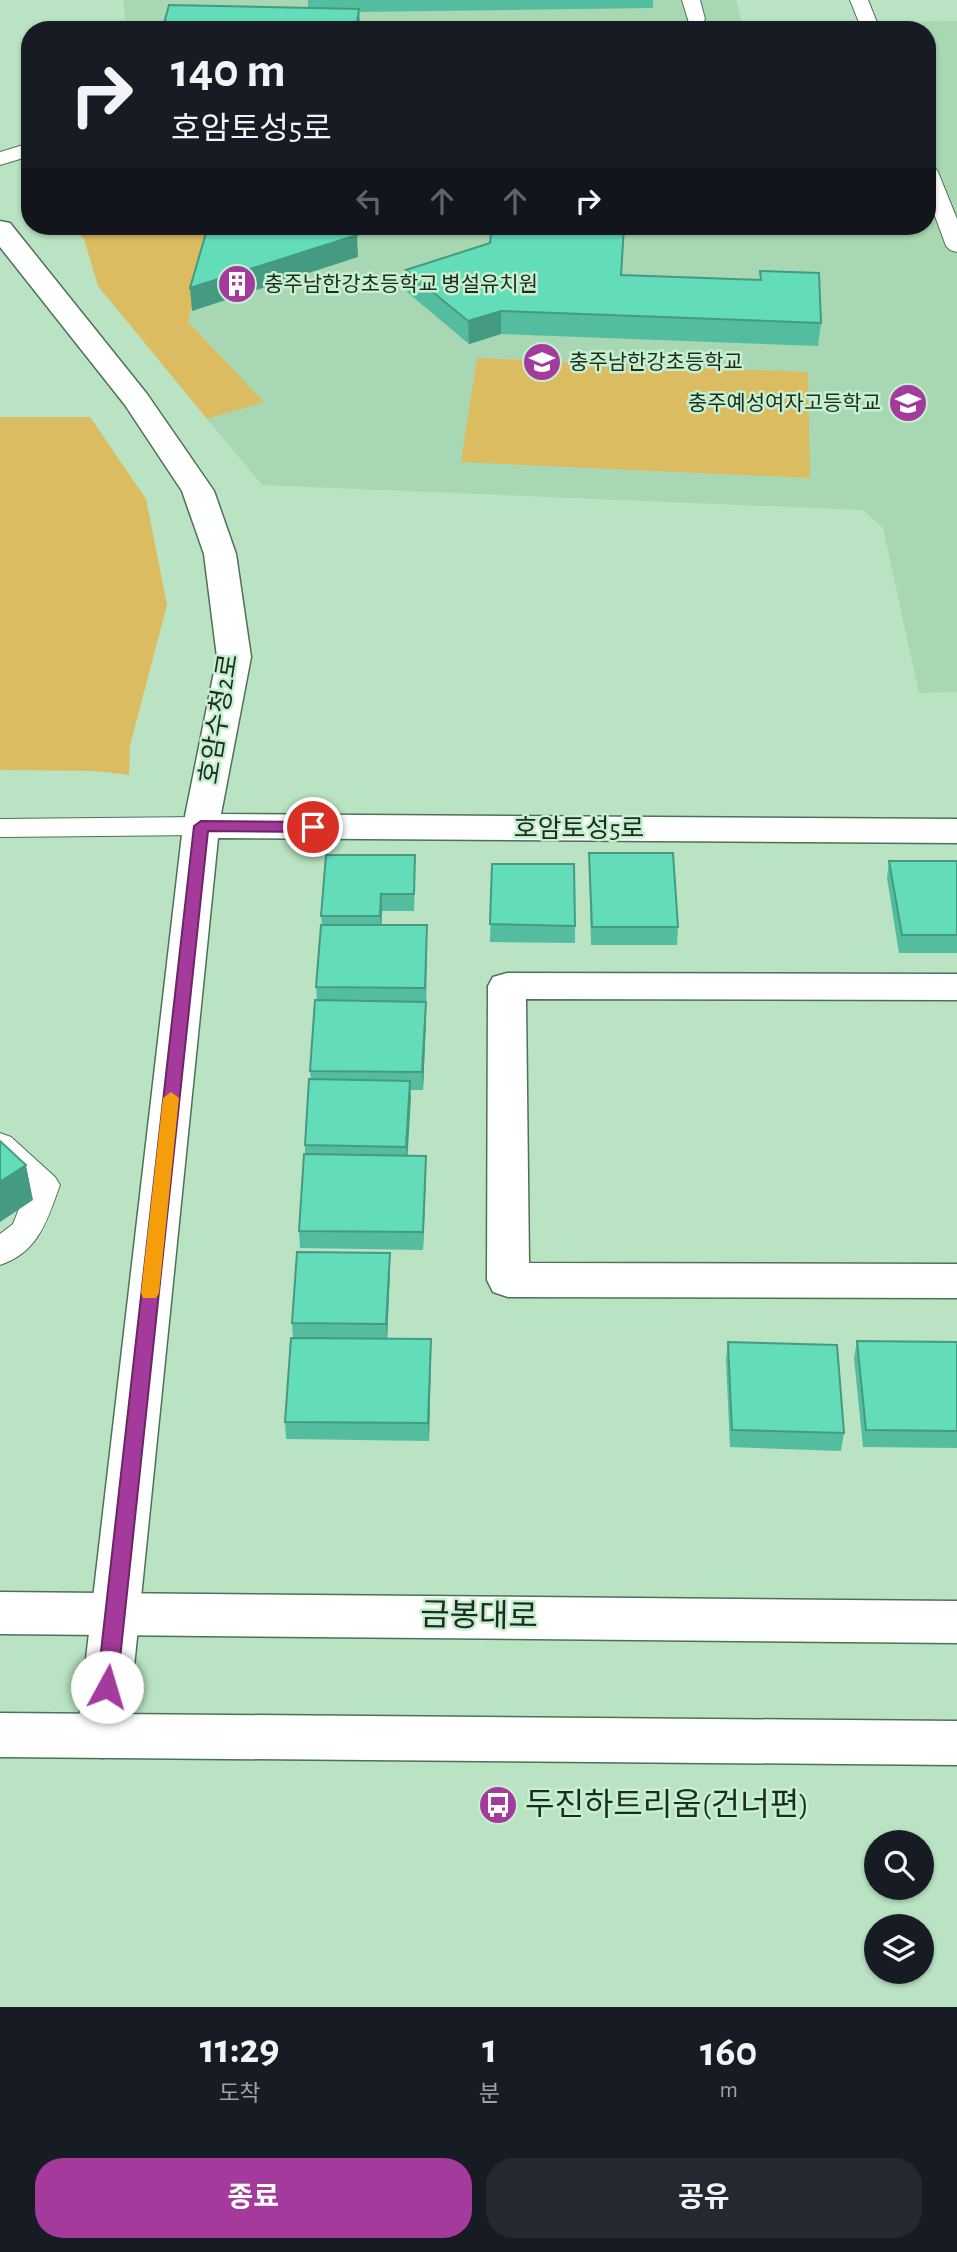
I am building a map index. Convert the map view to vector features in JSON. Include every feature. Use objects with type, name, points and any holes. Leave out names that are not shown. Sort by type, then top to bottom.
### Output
[{"type":"street","name":"호암수청2로","points":[[0,229],[137,400],[198,491],[220,554],[234,657],[201,826],[102,1736]]},
{"type":"street","name":"호암토성5로","points":[[201,826],[957,831]]},
{"type":"street","points":[[957,987],[507,986],[508,1280],[957,1281]]},
{"type":"street","name":"금봉대로","points":[[0,1613],[957,1622]]},
{"type":"street","points":[[0,1735],[957,1743]]},
{"type":"lane","points":[[691,0],[696,19]]},
{"type":"lane","points":[[859,0],[867,21]]},
{"type":"lane","points":[[0,159],[21,152]]},
{"type":"lane","points":[[936,192],[957,246]]},
{"type":"lane","points":[[0,828],[201,826]]},
{"type":"lane","points":[[0,1145],[44,1185],[26,1231],[0,1252]]},
{"type":"shaded area","name":"충주남한강초등학교","points":[[123,0],[736,0],[741,21],[126,21]]},
{"type":"shaded area","name":"충주남한강초등학교","points":[[936,21],[957,21],[957,692],[919,693],[883,528],[863,510],[262,485],[207,419],[263,402],[188,322],[210,235],[936,235]]},
{"type":"shaded area","points":[[80,235],[210,235],[188,322],[264,402],[207,419],[98,286],[84,239]]},
{"type":"shaded area","points":[[477,358],[808,372],[810,478],[461,462]]},
{"type":"shaded area","points":[[0,417],[90,417],[146,499],[167,605],[130,745],[129,775],[96,771],[0,770]]},
{"type":"building","points":[[169,5],[359,9],[357,21],[165,21]]},
{"type":"building","points":[[205,235],[357,235],[190,288]]},
{"type":"building","points":[[491,235],[623,235],[621,275],[761,280],[760,271],[819,273],[821,323],[501,311],[468,321],[406,270],[490,243]]},
{"type":"building","points":[[589,853],[673,853],[678,927],[592,927]]},
{"type":"building","points":[[326,855],[415,855],[414,894],[381,894],[380,916],[321,916]]},
{"type":"building","points":[[889,861],[957,861],[957,935],[902,935]]},
{"type":"building","points":[[492,864],[574,864],[575,926],[490,924]]},
{"type":"building","points":[[321,925],[427,925],[425,988],[316,987]]},
{"type":"building","points":[[315,1000],[426,1002],[422,1072],[310,1071]]},
{"type":"building","points":[[309,1079],[410,1081],[406,1147],[305,1145]]},
{"type":"building","points":[[0,1141],[26,1165],[0,1182]]},
{"type":"building","points":[[304,1154],[426,1156],[423,1232],[299,1231]]},
{"type":"building","points":[[297,1252],[390,1253],[386,1324],[292,1323]]},
{"type":"building","points":[[291,1338],[431,1339],[428,1423],[285,1422]]},
{"type":"building","points":[[857,1341],[957,1342],[957,1431],[866,1430]]},
{"type":"building","points":[[728,1342],[837,1345],[844,1433],[732,1430]]},
{"type":"slow traffic","points":[[150,1293],[171,1098]]},
{"type":"place","name":"충주남한강초등학교 병설유치원","points":[[237,284]]},
{"type":"place","name":"충주남한강초등학교","points":[[542,362]]},
{"type":"place","name":"충주예성여자고등학교","points":[[908,403]]},
{"type":"place","name":"두진하트리움(건너편)","points":[[498,1805]]},
{"type":"route","points":[[107,1687],[201,826],[313,827]]}]
